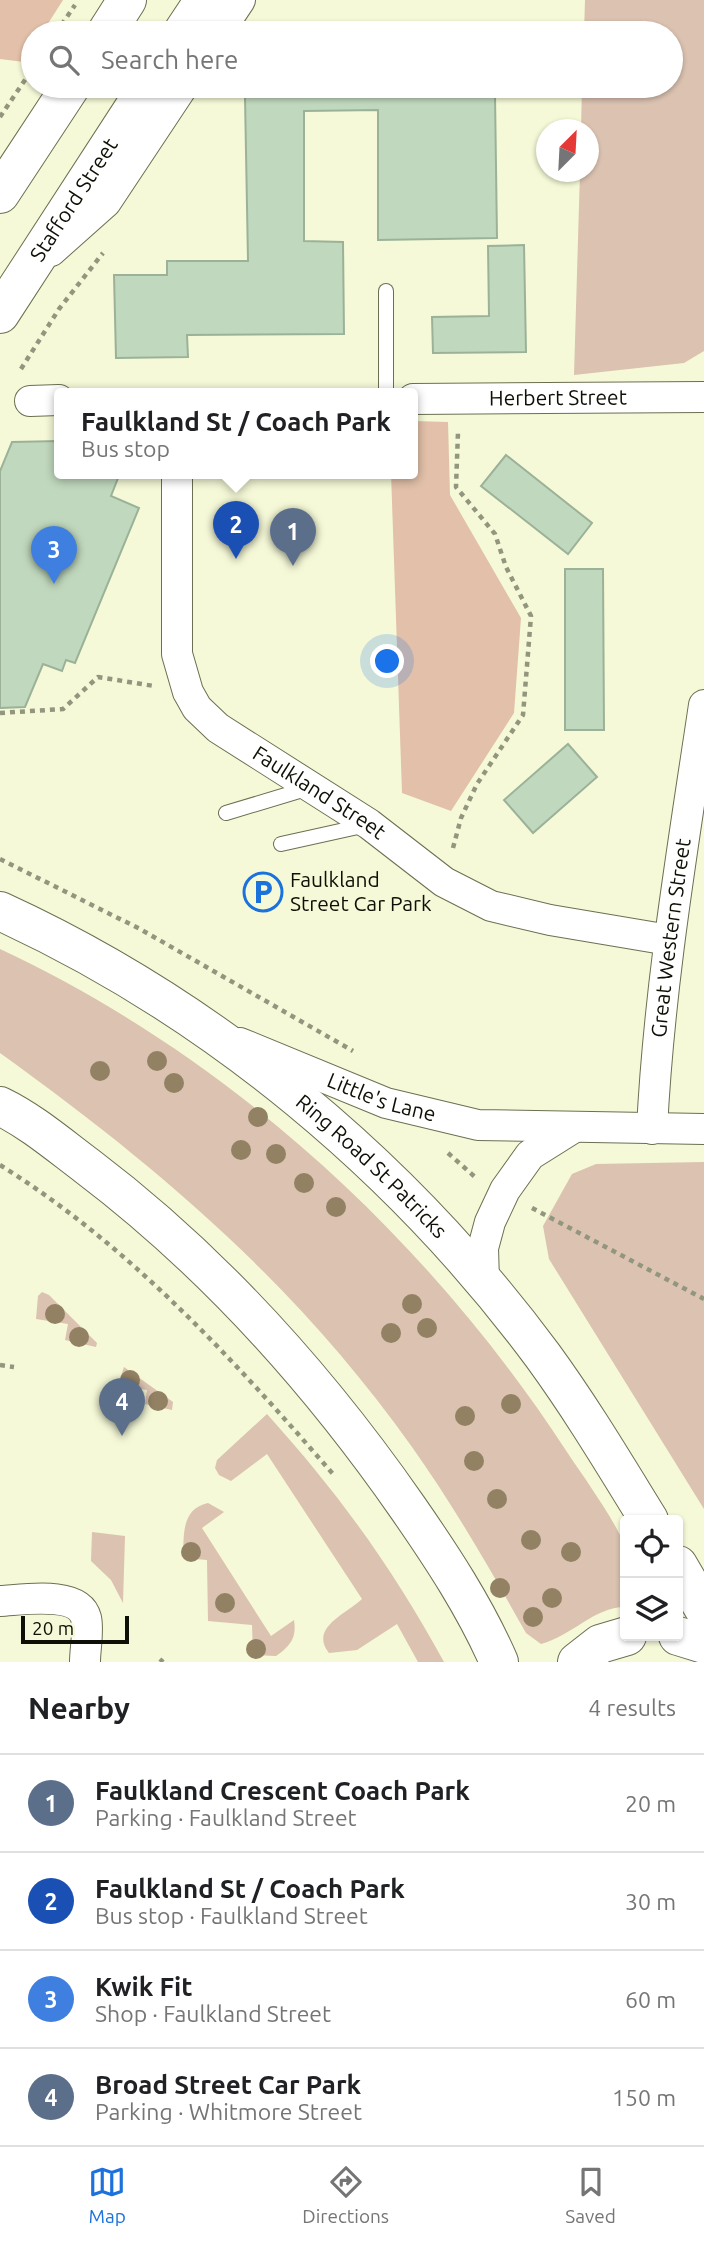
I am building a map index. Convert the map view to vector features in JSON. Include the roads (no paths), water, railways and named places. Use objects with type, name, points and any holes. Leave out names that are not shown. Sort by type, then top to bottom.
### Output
[{"type":"highway","points":[[114,21],[127,0]]},
{"type":"highway","points":[[190,21],[204,0]]},
{"type":"highway","points":[[0,194],[63,98]]},
{"type":"highway","name":"Stafford Street","points":[[0,314],[140,98]]},
{"type":"highway","name":"Ring Road St Patricks","points":[[0,911],[133,983],[201,1027],[258,1065],[353,1145],[429,1220],[484,1282],[543,1357],[646,1515]]},
{"type":"highway","points":[[1,1106],[97,1174],[170,1234],[295,1363],[365,1447],[439,1553],[499,1662]]},
{"type":"highway","points":[[683,1573],[704,1609]]},
{"type":"highway","points":[[577,1662],[600,1644],[620,1638]]},
{"type":"highway","points":[[683,1638],[704,1644]]},
{"type":"street","points":[[226,21],[240,0]]},
{"type":"street","points":[[22,277],[106,202],[175,98]]},
{"type":"street","name":"Herbert Street","points":[[418,399],[704,397]]},
{"type":"street","points":[[30,401],[54,400]]},
{"type":"street","name":"Faulkland Street","points":[[177,479],[177,654],[188,692],[197,708],[218,728],[369,824],[444,882],[492,906],[550,920],[669,940]]},
{"type":"street","name":"Great Western Street","points":[[652,1129],[656,1059],[669,940],[704,705]]},
{"type":"street","name":"Little's Lane","points":[[201,1027],[402,1107],[478,1125],[704,1129]]},
{"type":"street","points":[[484,1282],[483,1248],[490,1222],[502,1195],[530,1155],[573,1128]]},
{"type":"street","points":[[0,1601],[62,1599],[76,1603],[86,1617],[85,1662]]},
{"type":"lane","points":[[386,291],[386,388]]},
{"type":"lane","points":[[226,813],[309,788]]},
{"type":"lane","points":[[281,844],[369,824]]},
{"type":"place","name":"Faulkland St / Coach Park","points":[[236,559]]},
{"type":"place","name":"Faulkland Crescent Coach Park","points":[[293,566]]},
{"type":"place","name":"Kwik Fit","points":[[54,584]]},
{"type":"place","name":"Faulkland Street Car Park","points":[[263,892]]},
{"type":"place","name":"Broad Street Car Park","points":[[122,1436]]}]
